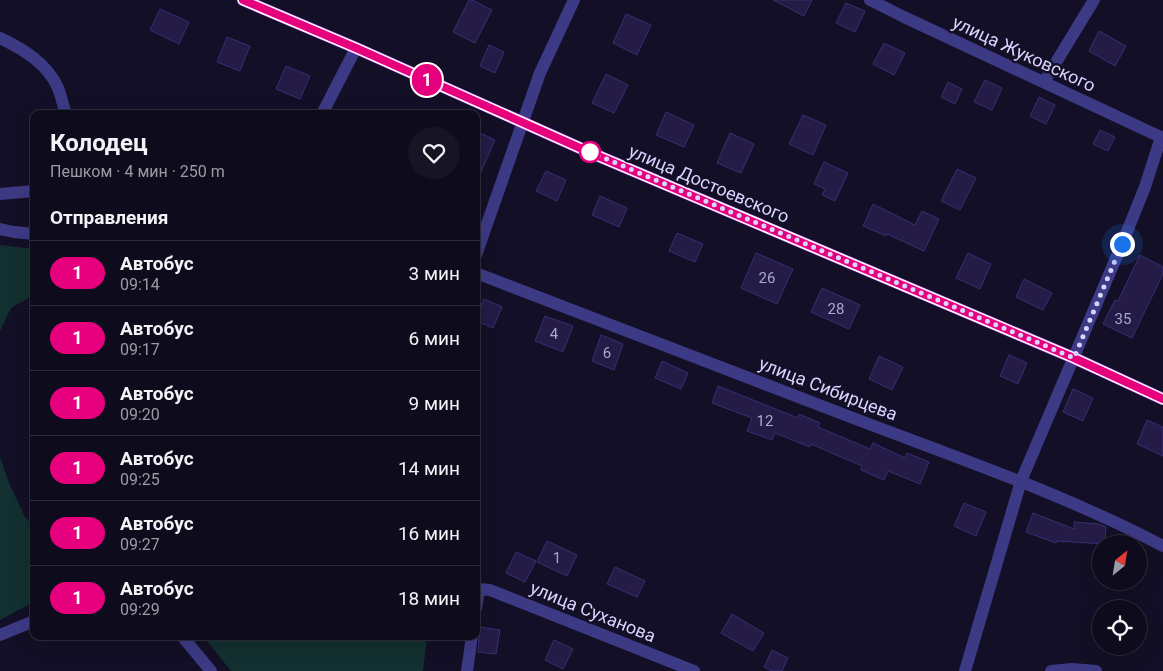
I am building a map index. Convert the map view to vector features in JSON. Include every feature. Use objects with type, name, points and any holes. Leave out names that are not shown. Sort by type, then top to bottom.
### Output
[{"type":"main road","name":"улица Достоевского","points":[[243,0],[356,48],[589,152],[1074,358],[1163,399]]},
{"type":"street","points":[[480,243],[540,72],[574,0]]},
{"type":"street","name":"улица Жуковского","points":[[870,0],[912,22],[1162,137]]},
{"type":"street","points":[[1044,82],[1094,0]]},
{"type":"street","points":[[0,38],[38,60],[50,73],[58,87],[65,110]]},
{"type":"street","points":[[324,110],[356,48]]},
{"type":"street","points":[[965,671],[1021,481],[1142,195],[1162,137]]},
{"type":"street","points":[[0,194],[30,191]]},
{"type":"street","points":[[0,229],[30,234]]},
{"type":"street","name":"улица Сибирцева","points":[[480,275],[1021,481],[1130,529],[1163,546]]},
{"type":"street","name":"улица Суханова","points":[[480,588],[490,590],[694,671]]},
{"type":"street","points":[[0,635],[30,623]]},
{"type":"street","points":[[185,640],[211,671]]},
{"type":"street","points":[[466,671],[471,640]]},
{"type":"street","points":[[1051,671],[1072,668],[1096,671]]},
{"type":"green space","points":[[0,245],[30,249],[30,297],[11,308],[0,331]]},
{"type":"green space","points":[[0,457],[9,483],[25,517],[30,523],[30,604],[0,620]]},
{"type":"green space","points":[[206,640],[427,640],[423,671],[231,671]]},
{"type":"building","points":[[469,0],[492,10],[475,43],[453,32]]},
{"type":"building","points":[[773,0],[812,0],[804,16]]},
{"type":"building","points":[[846,3],[865,11],[855,32],[836,23]]},
{"type":"building","points":[[160,9],[189,22],[179,44],[150,30]]},
{"type":"building","points":[[626,14],[651,25],[637,55],[613,43]]},
{"type":"building","points":[[1099,31],[1126,46],[1115,66],[1089,51]]},
{"type":"building","points":[[227,37],[250,46],[240,71],[217,62]]},
{"type":"building","points":[[884,43],[905,53],[894,75],[873,64]]},
{"type":"building","points":[[489,45],[504,52],[495,73],[480,66]]},
{"type":"building","points":[[286,66],[310,76],[300,99],[276,89]]},
{"type":"building","points":[[606,74],[628,85],[614,113],[592,103]]},
{"type":"building","points":[[985,80],[1002,88],[992,110],[974,102]]},
{"type":"building","points":[[948,82],[962,89],[955,104],[941,97]]},
{"type":"building","points":[[1039,97],[1055,105],[1046,124],[1030,116]]},
{"type":"building","points":[[666,112],[694,125],[684,147],[656,135]]},
{"type":"building","points":[[803,115],[826,125],[813,155],[789,144]]},
{"type":"building","points":[[1100,130],[1115,137],[1108,151],[1093,144]]},
{"type":"building","points":[[480,133],[495,140],[480,174]]},
{"type":"building","points":[[730,133],[754,144],[741,173],[717,163]]},
{"type":"building","points":[[824,162],[848,173],[835,201],[822,195],[825,189],[814,184]]},
{"type":"building","points":[[957,169],[976,178],[960,210],[941,201]]},
{"type":"building","points":[[546,171],[566,180],[557,201],[536,191]]},
{"type":"building","points":[[600,196],[627,208],[619,227],[592,215]]},
{"type":"building","points":[[873,204],[915,225],[922,211],[939,219],[924,251],[887,234],[886,236],[863,226]]},
{"type":"building","points":[[677,233],[703,244],[695,262],[669,251]]},
{"type":"building","points":[[756,253],[793,269],[777,304],[741,288]]},
{"type":"building","points":[[968,253],[991,264],[980,289],[956,278]]},
{"type":"building","points":[[1140,255],[1163,267],[1163,274],[1132,338],[1103,324],[1115,300],[1118,301]]},
{"type":"building","points":[[1024,279],[1052,293],[1043,310],[1016,297]]},
{"type":"building","points":[[822,288],[860,305],[849,329],[811,312]]},
{"type":"building","points":[[484,299],[502,307],[493,328],[480,323],[480,308]]},
{"type":"building","points":[[545,316],[573,326],[563,352],[535,341]]},
{"type":"building","points":[[601,335],[623,344],[614,370],[592,361]]},
{"type":"building","points":[[1009,355],[1027,363],[1018,384],[1000,376]]},
{"type":"building","points":[[879,356],[903,367],[892,390],[869,379]]},
{"type":"building","points":[[662,361],[688,373],[681,389],[655,378]]},
{"type":"building","points":[[718,386],[798,418],[799,414],[820,423],[818,427],[870,449],[873,443],[905,458],[907,453],[929,462],[920,484],[888,471],[884,480],[861,470],[862,466],[811,444],[810,447],[775,433],[772,440],[747,431],[752,418],[712,403]]},
{"type":"building","points":[[1073,389],[1093,398],[1083,421],[1063,412]]},
{"type":"building","points":[[1147,420],[1163,427],[1163,456],[1137,444]]},
{"type":"building","points":[[964,503],[986,512],[976,536],[954,526]]},
{"type":"building","points":[[1033,513],[1074,529],[1074,522],[1099,524],[1106,527],[1106,535],[1092,535],[1092,543],[1057,541],[1056,543],[1026,532]]},
{"type":"building","points":[[547,541],[577,555],[567,576],[537,562]]},
{"type":"building","points":[[516,552],[536,561],[525,582],[506,573]]},
{"type":"building","points":[[615,567],[645,581],[637,597],[607,584]]},
{"type":"building","points":[[732,614],[764,633],[753,651],[721,633]]},
{"type":"building","points":[[480,627],[500,630],[496,654],[478,652]]},
{"type":"building","points":[[554,640],[573,649],[563,669],[545,660]]},
{"type":"building","points":[[772,650],[788,658],[782,671],[772,671],[764,667]]},
{"type":"bus line","name":"1","points":[[243,0],[356,48],[589,152],[1074,358],[1163,399]]},
{"type":"route","points":[[590,152],[1074,358],[1122,244]]}]
